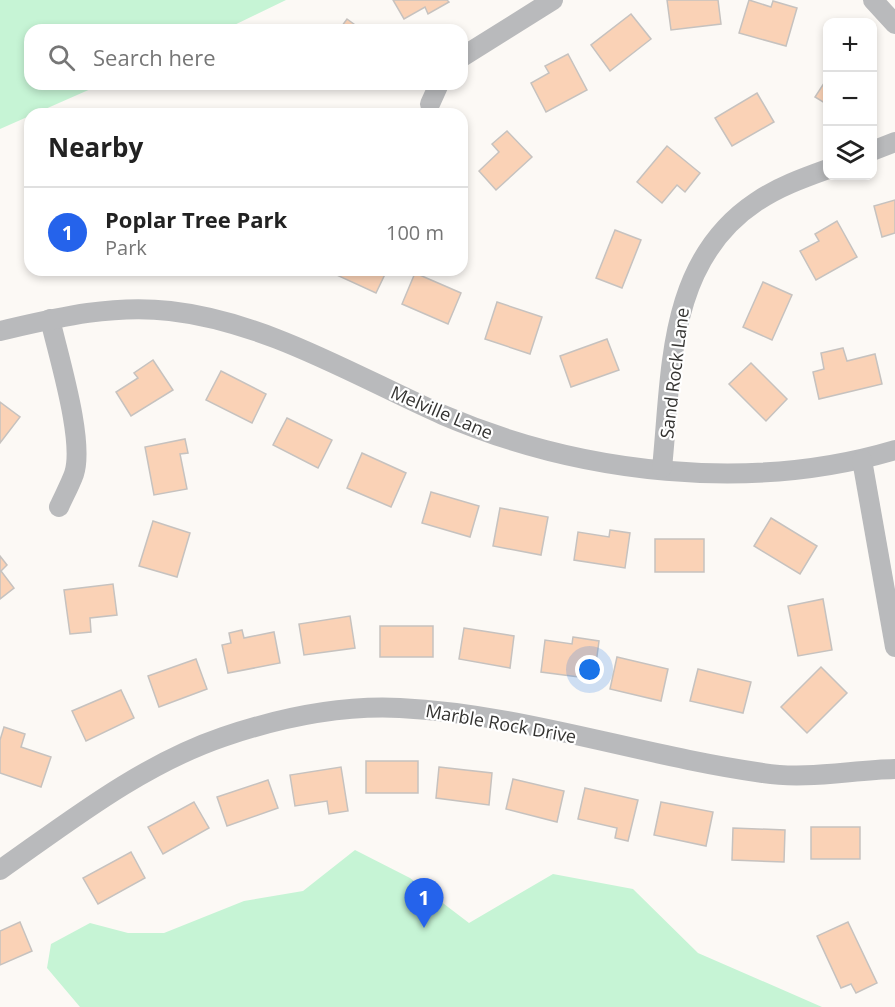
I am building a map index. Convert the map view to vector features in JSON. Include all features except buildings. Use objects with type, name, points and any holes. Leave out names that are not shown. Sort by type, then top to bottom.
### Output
[{"type":"street","points":[[468,53],[553,0]]},
{"type":"street","points":[[873,0],[895,24]]},
{"type":"street","points":[[430,104],[436,90]]},
{"type":"street","points":[[877,149],[895,142]]},
{"type":"street","name":"Sand Rock Lane","points":[[663,468],[679,315],[698,266],[716,239],[743,212],[776,190],[823,171]]},
{"type":"street","name":"Melville Lane","points":[[0,331],[88,312],[124,309],[169,311],[214,318],[263,333],[446,416],[502,437],[599,461],[663,468],[742,472],[829,466],[895,450]]},
{"type":"street","points":[[50,319],[75,433],[75,473],[59,507]]},
{"type":"street","points":[[861,460],[895,647]]},
{"type":"street","name":"Marble Rock Drive","points":[[2,865],[133,780],[186,752],[262,725],[338,711],[397,708],[460,712],[764,774],[857,773],[894,765]]},
{"type":"green space","points":[[0,0],[286,0],[236,24],[24,24],[24,90],[88,90],[48,108],[24,108],[24,118],[0,129]]},
{"type":"green space","points":[[355,850],[410,878],[469,923],[553,874],[633,889],[698,953],[822,1007],[80,1007],[47,968],[51,944],[90,923],[128,933],[164,933],[244,901],[303,891]]},
{"type":"place","name":"Poplar Tree Park","points":[[424,928]]}]
